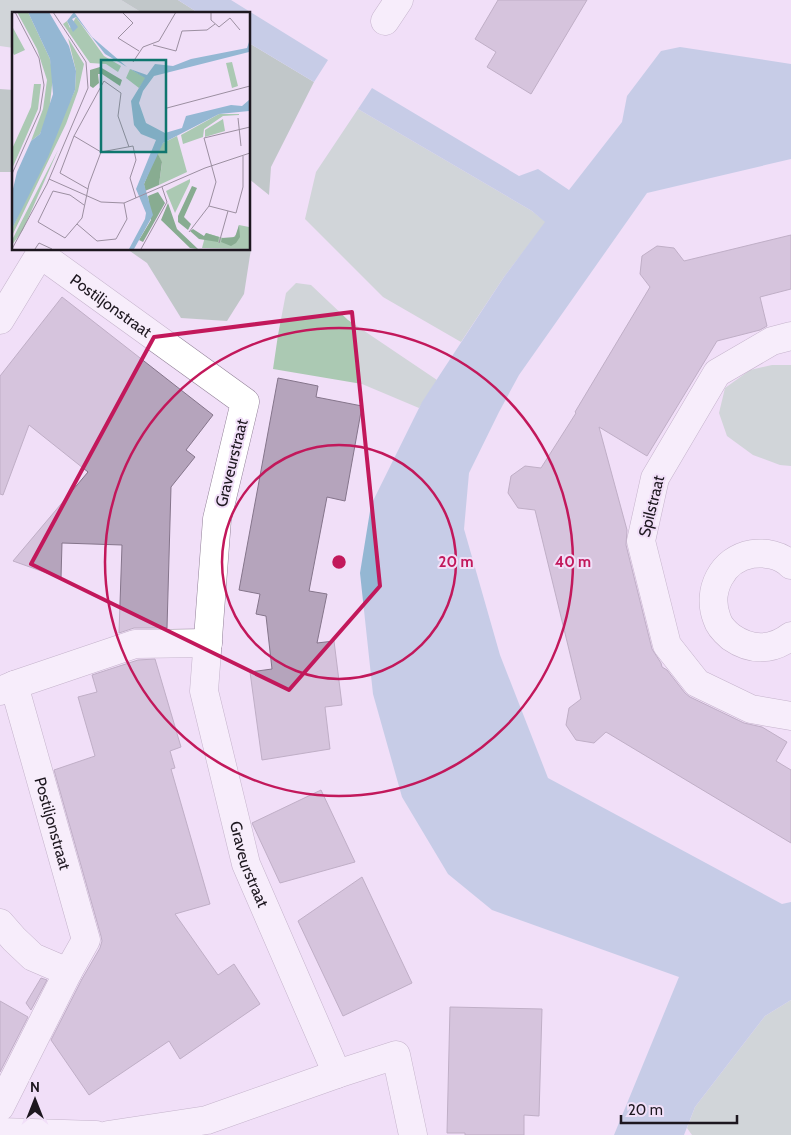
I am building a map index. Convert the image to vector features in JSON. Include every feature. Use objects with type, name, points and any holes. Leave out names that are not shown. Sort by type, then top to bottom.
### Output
[{"type":"street","name":"Postiljonstraat","points":[[0,320],[40,254],[245,402]]},
{"type":"street","name":"Spilstraat","points":[[791,336],[772,341],[717,373],[655,478],[641,541],[666,645],[697,683],[752,709],[791,716]]},
{"type":"street","name":"Graveurstraat","points":[[245,402],[217,519],[204,691],[246,864],[337,1074]]},
{"type":"street","points":[[791,565],[789,562],[774,555],[759,553],[744,556],[730,564],[720,576],[714,590],[713,606],[717,621],[726,633],[739,642],[754,647],[769,647],[784,642],[791,636]]},
{"type":"street","points":[[7,688],[135,644],[208,644]]},
{"type":"street","name":"Postiljonstraat","points":[[0,1107],[86,940],[7,688]]},
{"type":"street","points":[[0,923],[33,957],[68,972]]},
{"type":"street","points":[[108,1135],[207,1120],[396,1055],[413,1135]]},
{"type":"street","points":[[0,1132],[96,1135]]},
{"type":"highlighted area","points":[[352,312],[380,586],[289,690],[31,564],[154,337]]},
{"type":"green space","points":[[0,0],[121,0],[141,12],[12,12],[12,48],[0,46]]},
{"type":"green space","points":[[121,0],[178,0],[197,12],[141,12]]},
{"type":"green space","points":[[250,44],[314,82],[271,167],[269,195],[250,180]]},
{"type":"green space","points":[[0,89],[12,90],[12,172],[0,172]]},
{"type":"green space","points":[[358,109],[532,211],[546,222],[504,277],[461,342],[383,297],[305,219],[316,172]]},
{"type":"green space","points":[[251,249],[244,294],[227,321],[181,318],[147,263],[128,250]]},
{"type":"green space","points":[[296,283],[311,285],[348,320],[437,380],[419,408],[362,384],[273,369],[286,293]]},
{"type":"green space","points":[[772,365],[791,365],[791,466],[780,465],[753,455],[727,436],[719,413],[725,388],[750,370]]},
{"type":"green space","points":[[791,1000],[791,1135],[692,1135],[687,1128],[695,1107],[765,1016]]},
{"type":"water","points":[[178,0],[231,0],[328,60],[314,82],[250,44],[250,12],[197,12]]},
{"type":"water","points":[[680,47],[791,64],[791,159],[647,193],[519,375],[469,473],[464,529],[500,655],[548,778],[782,904],[791,902],[791,1000],[765,1016],[695,1107],[684,1135],[614,1135],[679,977],[492,910],[448,874],[402,797],[373,694],[360,573],[371,505],[422,402],[504,277],[545,222],[532,211],[358,109],[372,88],[519,176],[538,169],[569,190],[622,122],[627,96],[661,51]]},
{"type":"building","points":[[498,0],[587,0],[531,94],[487,67],[496,52],[475,39]]},
{"type":"building","points":[[791,235],[791,289],[760,297],[767,326],[760,330],[717,341],[647,456],[599,427],[627,530],[626,545],[652,649],[662,667],[667,670],[690,697],[744,723],[762,727],[787,742],[776,761],[791,770],[791,843],[606,732],[594,743],[576,740],[566,725],[569,708],[581,699],[535,510],[518,508],[508,493],[511,476],[525,466],[541,468],[576,413],[650,287],[640,274],[642,256],[657,246],[674,248],[684,261]]},
{"type":"building","points":[[62,297],[213,415],[186,450],[195,457],[171,487],[167,628],[134,628],[119,633],[122,545],[62,543],[61,578],[13,561],[88,472],[29,425],[3,495],[0,494],[0,376]]},
{"type":"building","points":[[278,378],[318,386],[316,397],[362,406],[345,501],[327,497],[309,591],[327,594],[317,643],[334,641],[342,705],[325,707],[330,749],[262,760],[250,672],[272,669],[266,616],[256,614],[260,594],[239,590]]},
{"type":"building","points":[[155,659],[181,747],[170,751],[175,768],[171,769],[210,904],[175,914],[218,975],[234,964],[260,1004],[180,1059],[169,1041],[89,1095],[51,1040],[102,941],[54,770],[95,756],[78,697],[97,692],[92,675],[138,660]]},
{"type":"building","points":[[321,790],[355,862],[280,883],[252,823]]},
{"type":"building","points":[[362,877],[412,983],[343,1016],[298,921]]},
{"type":"building","points":[[41,978],[47,980],[31,1010],[26,1003]]},
{"type":"building","points":[[0,1001],[28,1017],[0,1072]]},
{"type":"building","points":[[450,1007],[542,1009],[539,1116],[524,1115],[524,1135],[465,1135],[465,1133],[447,1133]]}]
